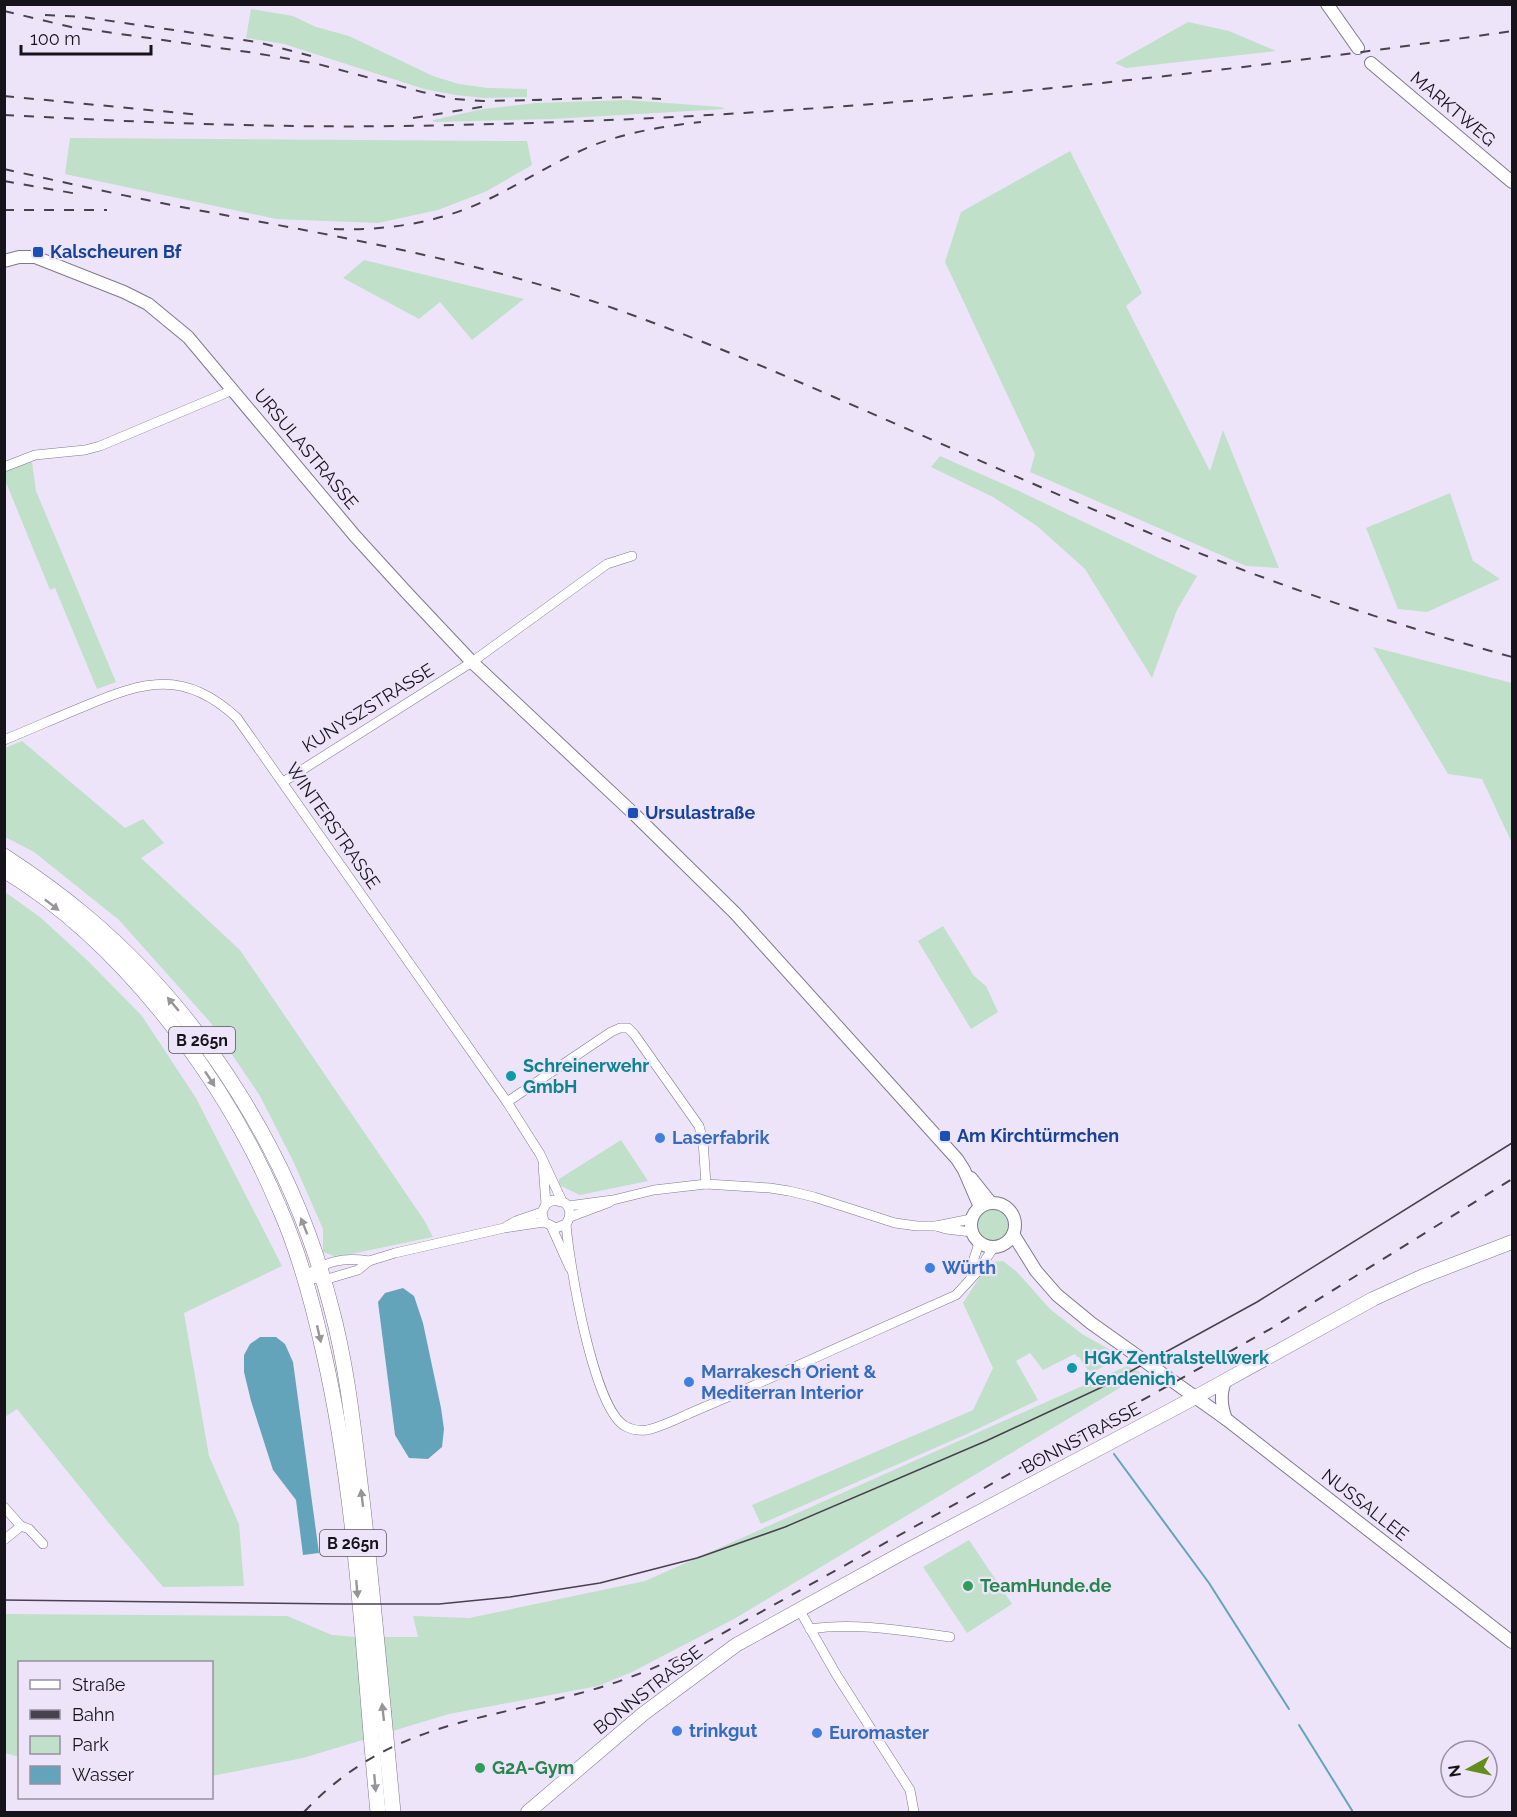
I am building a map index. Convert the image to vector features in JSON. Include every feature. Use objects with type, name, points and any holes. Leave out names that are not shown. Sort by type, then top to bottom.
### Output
[{"type":"main road","name":"B 265n","points":[[4,856],[63,897],[89,919],[141,969],[192,1027],[235,1088],[269,1146],[285,1180],[322,1273],[346,1378],[356,1449],[393,1812]]},
{"type":"main road","name":"B 265n","points":[[4,870],[55,907],[126,971],[160,1009],[219,1093],[279,1207],[304,1277],[333,1394],[351,1511],[378,1812]]},
{"type":"main road","name":"BONNSTRASSE","points":[[528,1812],[593,1755],[736,1645],[1373,1299],[1421,1277],[1512,1242]]},
{"type":"street","points":[[1327,4],[1358,48]]},
{"type":"street","name":"MARKTWEG","points":[[1371,63],[1512,182]]},
{"type":"street","name":"URSULASTRASSE","points":[[4,261],[19,257],[44,260],[124,292],[148,304],[188,337],[361,543],[472,662],[633,813],[735,913],[957,1159],[986,1205]]},
{"type":"street","points":[[4,467],[35,455],[100,447],[226,393],[232,388]]},
{"type":"street","name":"KUNYSZSTRASSE","points":[[283,782],[472,662],[607,564],[632,556]]},
{"type":"street","name":"WINTERSTRASSE","points":[[4,740],[124,690],[146,685],[177,685],[202,692],[227,708],[237,718],[283,782],[534,1144],[565,1203],[571,1270]]},
{"type":"street","points":[[507,1102],[611,1032],[620,1028],[628,1028],[699,1126],[703,1141],[706,1184]]},
{"type":"street","name":"WINTERSTRASSE","points":[[543,1162],[546,1217]]},
{"type":"street","points":[[1013,1234],[997,1247],[957,1295],[716,1403],[658,1427],[635,1430],[616,1419],[604,1400],[571,1270],[546,1217],[553,1200],[565,1203],[613,1200],[654,1190],[706,1184],[779,1189],[917,1227],[971,1219],[986,1205],[1002,1205],[1012,1214],[1015,1221],[1013,1234],[1036,1270],[1057,1295],[1091,1323],[1194,1398]]},
{"type":"street","points":[[304,1277],[322,1273],[353,1258],[369,1260],[504,1228],[516,1221],[546,1217],[560,1228],[568,1221],[613,1200]]},
{"type":"street","points":[[971,1219],[972,1232],[980,1243],[1009,1248],[1036,1270]]},
{"type":"street","points":[[936,1226],[972,1232]]},
{"type":"street","points":[[971,1277],[971,1268],[980,1243]]},
{"type":"street","points":[[304,1277],[358,1269],[369,1260]]},
{"type":"street","points":[[1225,1381],[1221,1391],[1221,1402],[1226,1419]]},
{"type":"street","name":"NUSSALLEE","points":[[1194,1398],[1226,1419],[1512,1642]]},
{"type":"street","points":[[4,1507],[21,1526],[29,1529],[43,1544]]},
{"type":"street","points":[[4,1540],[21,1526]]},
{"type":"street","points":[[800,1611],[836,1674],[910,1790],[914,1812]]},
{"type":"street","points":[[810,1629],[831,1625],[950,1637]]},
{"type":"green space","points":[[251,9],[293,16],[316,27],[349,36],[433,76],[459,84],[488,88],[527,89],[527,97],[483,98],[424,89],[284,44],[246,38]]},
{"type":"green space","points":[[1188,22],[1229,31],[1276,51],[1126,68],[1115,63]]},
{"type":"green space","points":[[627,100],[725,109],[552,119],[433,122],[433,120],[483,109],[536,103]]},
{"type":"green space","points":[[70,138],[527,141],[532,165],[487,191],[438,210],[378,223],[276,219],[65,174]]},
{"type":"green space","points":[[1070,151],[1142,293],[1126,306],[1210,471],[1223,430],[1279,568],[1246,566],[1030,472],[1035,454],[945,262],[961,212]]},
{"type":"green space","points":[[364,260],[524,299],[472,340],[440,302],[419,319],[343,278]]},
{"type":"green space","points":[[940,456],[1197,576],[1177,610],[1152,678],[1085,569],[1037,526],[993,497],[931,467]]},
{"type":"green space","points":[[32,462],[36,491],[116,682],[97,689],[55,588],[50,590],[5,480],[4,469]]},
{"type":"green space","points":[[1450,493],[1473,561],[1500,579],[1427,612],[1398,609],[1366,528]]},
{"type":"green space","points":[[1373,647],[1512,683],[1512,843],[1482,779],[1448,774]]},
{"type":"green space","points":[[22,741],[125,828],[143,819],[164,843],[141,858],[240,950],[424,1220],[433,1237],[346,1255],[334,1256],[323,1252],[323,1229],[294,1163],[260,1096],[210,1022],[119,920],[34,852],[5,837],[5,748]]},
{"type":"green space","points":[[5,892],[40,917],[88,961],[142,1016],[196,1098],[282,1266],[184,1313],[209,1456],[239,1524],[244,1586],[163,1587],[17,1409],[5,1417]]},
{"type":"green space","points":[[943,926],[974,976],[986,986],[998,1012],[971,1029],[918,941]]},
{"type":"green space","points":[[621,1140],[648,1181],[580,1195],[559,1185],[559,1179]]},
{"type":"green space","points":[[993,1209],[1005,1214],[1010,1226],[1005,1238],[993,1243],[981,1238],[976,1226],[981,1214]]},
{"type":"green space","points":[[1003,1261],[1017,1272],[1050,1309],[1082,1334],[1114,1352],[1116,1359],[1090,1374],[1075,1354],[1043,1370],[1030,1353],[1016,1361],[1038,1400],[967,1434],[761,1524],[752,1505],[973,1410],[993,1368],[963,1303],[987,1266],[991,1262]]},
{"type":"green space","points":[[1127,1366],[1143,1374],[734,1619],[632,1672],[598,1686],[449,1714],[303,1758],[213,1776],[213,1661],[18,1661],[18,1757],[5,1753],[4,1614],[287,1616],[332,1635],[418,1637],[413,1616],[469,1618],[645,1581]]},
{"type":"green space","name":"TeamHunde.de","points":[[969,1540],[1012,1604],[967,1633],[923,1567]]},
{"type":"water","points":[[403,1288],[414,1296],[423,1323],[441,1408],[444,1429],[442,1447],[428,1459],[409,1458],[395,1435],[378,1302],[385,1293]]},
{"type":"water","points":[[260,1337],[276,1337],[285,1344],[293,1362],[319,1553],[303,1555],[296,1500],[273,1470],[251,1401],[244,1372],[244,1355],[250,1344]]},
{"type":"waterway","points":[[1114,1454],[1209,1583],[1289,1709]]},
{"type":"waterway","points":[[1299,1725],[1353,1812]]},
{"type":"tram line","points":[[4,1600],[439,1604],[510,1597],[600,1583],[697,1558],[785,1527],[986,1441],[1100,1388],[1257,1302],[1512,1143]]},
{"type":"railway","points":[[4,11],[71,27],[318,64],[455,99],[540,100]]},
{"type":"railway","points":[[45,15],[83,17],[257,42],[311,56]]},
{"type":"railway","points":[[4,115],[301,126],[540,123],[680,117],[958,97],[1097,83],[1235,68],[1512,31]]},
{"type":"railway","points":[[4,96],[201,115]]},
{"type":"railway","points":[[532,100],[628,97],[661,99]]},
{"type":"railway","points":[[413,118],[487,106]]},
{"type":"railway","points":[[334,229],[375,228],[435,219],[474,206],[594,145],[647,130],[701,122]]},
{"type":"railway","points":[[4,169],[145,200],[296,228],[451,261],[503,274],[604,305],[748,361],[1092,509],[1261,577],[1428,633],[1512,657]]},
{"type":"railway","points":[[4,181],[78,194]]},
{"type":"railway","points":[[4,210],[107,210]]},
{"type":"railway","points":[[304,1812],[336,1783],[368,1760],[402,1743],[472,1719],[602,1687],[644,1672],[698,1647],[1272,1328],[1512,1179]]},
{"type":"place","name":"Kalscheuren Bf","points":[[38,252]]},
{"type":"place","name":"Ursulastraße","points":[[633,813]]},
{"type":"place","name":"Schreinerwehr GmbH","points":[[511,1076]]},
{"type":"place","name":"Am Kirchtürmchen","points":[[945,1136]]},
{"type":"place","name":"Laserfabrik","points":[[660,1138]]},
{"type":"place","name":"Würth","points":[[930,1268]]},
{"type":"place","name":"HGK Zentralstellwerk Kendenich","points":[[1072,1368]]},
{"type":"place","name":"Marrakesch Orient & Mediterran Interior","points":[[689,1382]]},
{"type":"place","name":"TeamHunde.de","points":[[968,1586]]},
{"type":"place","name":"trinkgut","points":[[677,1731]]},
{"type":"place","name":"Euromaster","points":[[817,1733]]},
{"type":"place","name":"G2A-Gym","points":[[480,1768]]}]
